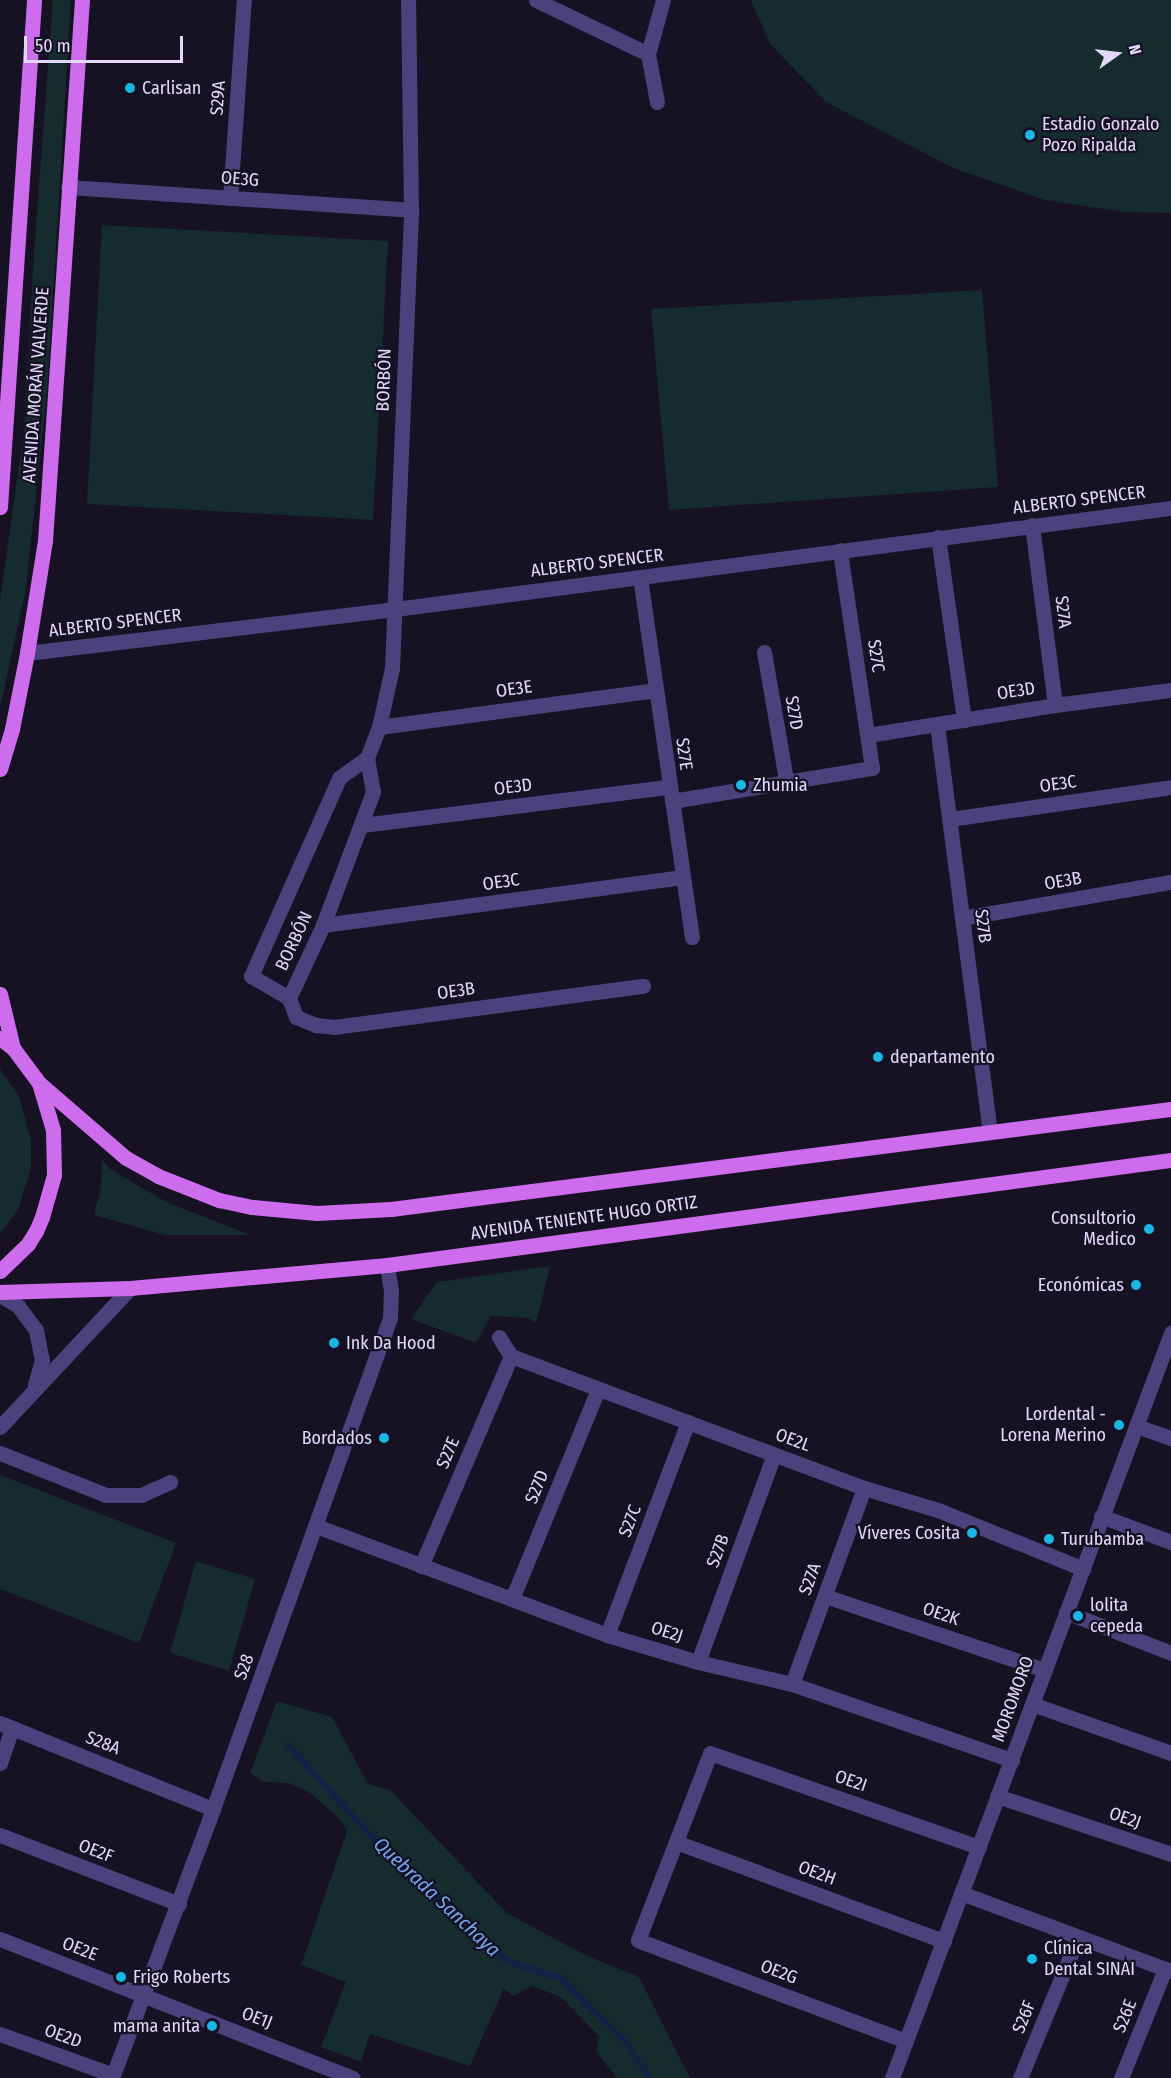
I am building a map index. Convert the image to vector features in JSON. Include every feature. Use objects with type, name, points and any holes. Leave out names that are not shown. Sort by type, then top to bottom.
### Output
[{"type":"main road","name":"AVENIDA MORÁN VALVERDE","points":[[0,507],[34,0]]},
{"type":"main road","name":"AVENIDA MORÁN VALVERDE","points":[[0,769],[12,729],[27,653],[45,541],[82,0]]},
{"type":"main road","points":[[0,994],[13,1048]]},
{"type":"main road","points":[[0,1038],[13,1048],[39,1083],[53,1130],[54,1175],[36,1231],[28,1244],[0,1270]]},
{"type":"main road","name":"AVENIDA TENIENTE HUGO ORTIZ","points":[[39,1083],[126,1158],[158,1176],[219,1200],[252,1207],[317,1213],[391,1209],[1171,1109]]},
{"type":"main road","name":"AVENIDA TENIENTE HUGO ORTIZ","points":[[0,1293],[130,1288],[387,1265],[1171,1160]]},
{"type":"street","name":"S29A","points":[[230,198],[244,0]]},
{"type":"street","name":"BORBÓN","points":[[367,758],[339,778],[251,976],[289,998],[323,925],[373,792],[367,758],[379,727],[392,669],[411,210],[408,0]]},
{"type":"street","points":[[537,0],[648,54]]},
{"type":"street","points":[[657,102],[648,54],[663,0]]},
{"type":"street","name":"OE3G","points":[[68,187],[411,210]]},
{"type":"street","name":"ALBERTO SPENCER","points":[[27,653],[395,609],[1171,508]]},
{"type":"street","name":"S27A","points":[[1032,525],[1055,705]]},
{"type":"street","points":[[938,537],[964,720]]},
{"type":"street","name":"S27C","points":[[840,550],[872,768]]},
{"type":"street","name":"S27E","points":[[640,577],[692,936]]},
{"type":"street","name":"S27D","points":[[764,652],[786,780]]},
{"type":"street","name":"OE3E","points":[[379,727],[655,690]]},
{"type":"street","name":"OE3D","points":[[868,735],[1055,705],[1171,690]]},
{"type":"street","name":"S27B","points":[[937,725],[990,1132]]},
{"type":"street","name":"OE3D","points":[[362,825],[670,794],[872,768]]},
{"type":"street","name":"OE3C","points":[[950,819],[1171,787]]},
{"type":"street","name":"OE3C","points":[[323,925],[683,878]]},
{"type":"street","name":"OE3B","points":[[962,918],[1171,882]]},
{"type":"street","name":"OE3B","points":[[289,998],[296,1017],[316,1026],[334,1027],[644,986]]},
{"type":"street","name":"S28","points":[[113,2077],[146,1995],[390,1317],[391,1291],[387,1265]]},
{"type":"street","points":[[0,1427],[130,1288]]},
{"type":"street","points":[[0,1293],[18,1306],[36,1330],[42,1360],[33,1390]]},
{"type":"street","name":"MOROMORO","points":[[892,2078],[1171,1333]]},
{"type":"street","points":[[499,1337],[510,1356]]},
{"type":"street","name":"S27E","points":[[421,1566],[510,1356]]},
{"type":"street","name":"OE2L","points":[[510,1356],[864,1488],[939,1510],[1083,1569]]},
{"type":"street","name":"S27D","points":[[512,1599],[598,1389]]},
{"type":"street","name":"S27C","points":[[607,1635],[688,1422]]},
{"type":"street","points":[[1136,1426],[1171,1438]]},
{"type":"street","points":[[0,1453],[106,1495],[141,1495],[170,1482]]},
{"type":"street","name":"S27B","points":[[698,1662],[774,1454]]},
{"type":"street","name":"S27A","points":[[792,1684],[864,1488]]},
{"type":"street","points":[[1101,1516],[1171,1542]]},
{"type":"street","name":"OE2J","points":[[316,1526],[607,1635],[698,1662],[792,1684],[1012,1760]]},
{"type":"street","name":"OE2K","points":[[825,1596],[1045,1670]]},
{"type":"street","points":[[1066,1612],[1171,1653]]},
{"type":"street","points":[[1032,1704],[1171,1753]]},
{"type":"street","name":"S28A","points":[[0,1763],[6,1725],[213,1809]]},
{"type":"street","name":"OE2I","points":[[676,1842],[710,1753],[978,1847]]},
{"type":"street","name":"OE2J","points":[[997,1796],[1171,1854]]},
{"type":"street","name":"OE2F","points":[[0,1834],[178,1904]]},
{"type":"street","name":"OE2G","points":[[676,1842],[638,1940],[906,2041]]},
{"type":"street","name":"OE2H","points":[[676,1842],[944,1941]]},
{"type":"street","points":[[961,1893],[1168,1970]]},
{"type":"street","name":"S26F","points":[[1020,2078],[1078,1937]]},
{"type":"street","name":"OE2E","points":[[0,1939],[146,1995]]},
{"type":"street","name":"S26E","points":[[1121,2078],[1168,1970]]},
{"type":"street","name":"OE1J","points":[[146,1995],[353,2078]]},
{"type":"street","name":"OE2D","points":[[0,2034],[113,2077]]},
{"type":"green space","points":[[53,0],[71,0],[47,394],[25,594],[0,708],[0,601],[24,430],[34,253]]},
{"type":"green space","name":"Estadio Gonzalo Pozo Ripalda","points":[[751,0],[1171,0],[1171,213],[1124,212],[1045,200],[953,168],[826,102],[770,44]]},
{"type":"green space","points":[[102,225],[388,241],[373,520],[87,504]]},
{"type":"green space","points":[[982,290],[998,487],[669,510],[651,309]]},
{"type":"green space","points":[[0,1069],[19,1096],[31,1140],[31,1167],[18,1210],[0,1234]]},
{"type":"green space","points":[[102,1160],[110,1169],[168,1203],[251,1235],[165,1235],[94,1215],[101,1188]]},
{"type":"green space","points":[[550,1266],[536,1323],[528,1318],[491,1316],[476,1343],[411,1319],[437,1282]]},
{"type":"green space","points":[[0,1475],[176,1543],[139,1643],[0,1589]]},
{"type":"green space","points":[[196,1561],[255,1579],[229,1671],[170,1653]]},
{"type":"green space","points":[[277,1701],[332,1717],[368,1784],[390,1790],[507,1913],[587,1956],[639,1977],[690,2078],[617,2078],[596,2052],[599,2036],[561,1997],[532,1986],[513,1996],[504,1988],[470,2066],[370,2034],[361,2062],[321,2047],[346,1982],[301,1965],[347,1831],[340,1819],[309,1792],[289,1783],[264,1782],[250,1773]]},
{"type":"waterway","name":"Quebrada Sanchaya","points":[[288,1745],[394,1861],[459,1915],[507,1961],[560,1978],[626,2042],[649,2078]]},
{"type":"place","name":"Carlisan","points":[[130,88]]},
{"type":"place","name":"Estadio Gonzalo Pozo Ripalda","points":[[1030,135]]},
{"type":"place","name":"Zhumia","points":[[741,785]]},
{"type":"place","name":"departamento","points":[[878,1057]]},
{"type":"place","name":"Consultorio Medico","points":[[1149,1229]]},
{"type":"place","name":"Económicas","points":[[1136,1285]]},
{"type":"place","name":"Ink Da Hood","points":[[334,1343]]},
{"type":"place","name":"Lordental - Lorena Merino","points":[[1119,1425]]},
{"type":"place","name":"Bordados","points":[[384,1438]]},
{"type":"place","name":"Víveres Cosita","points":[[972,1533]]},
{"type":"place","name":"Turubamba","points":[[1049,1539]]},
{"type":"place","name":"lolita cepeda","points":[[1078,1616]]},
{"type":"place","name":"Clínica Dental SINAI","points":[[1032,1959]]},
{"type":"place","name":"Frigo Roberts","points":[[121,1977]]},
{"type":"place","name":"mama anita","points":[[212,2026]]}]
